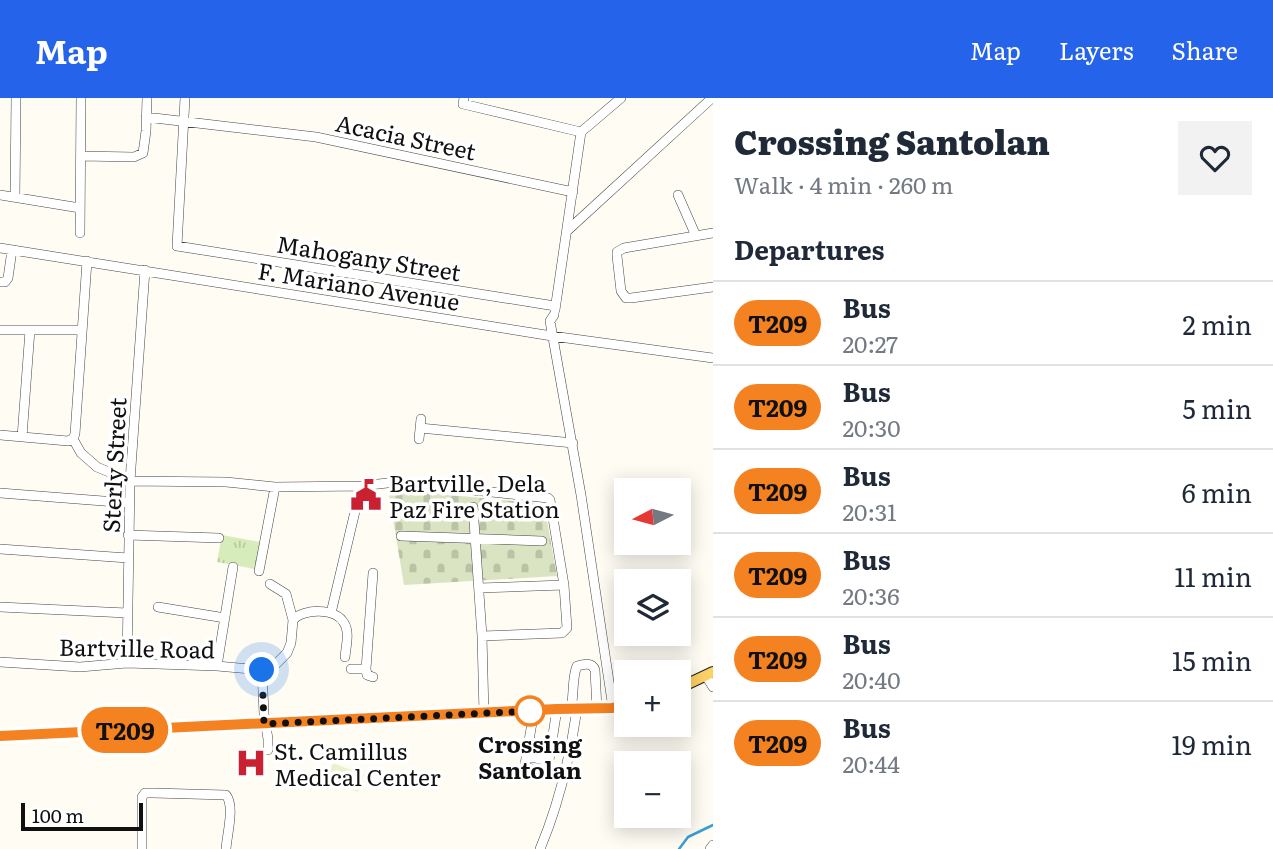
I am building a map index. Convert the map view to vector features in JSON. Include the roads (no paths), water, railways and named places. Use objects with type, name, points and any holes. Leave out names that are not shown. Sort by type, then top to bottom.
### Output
[{"type":"main road","points":[[691,682],[709,674]]},
{"type":"main road","points":[[0,736],[264,724],[362,714],[484,714],[612,708]]},
{"type":"street","points":[[15,197],[16,98]]},
{"type":"street","points":[[80,233],[81,98]]},
{"type":"street","points":[[81,156],[138,156],[143,153],[147,98]]},
{"type":"street","points":[[184,120],[186,98]]},
{"type":"street","points":[[612,708],[573,443],[552,334],[556,322],[555,311],[582,132],[621,98]]},
{"type":"street","points":[[567,231],[712,98]]},
{"type":"street","points":[[463,101],[582,132]]},
{"type":"street","name":"Acacia Street","points":[[146,117],[316,137],[573,192]]},
{"type":"street","name":"Mahogany Street","points":[[184,120],[177,246],[555,311]]},
{"type":"street","points":[[0,195],[80,208]]},
{"type":"street","points":[[678,195],[696,236]]},
{"type":"street","points":[[713,233],[624,248],[617,252],[621,291],[625,298],[713,287]]},
{"type":"street","name":"F. Mariano Avenue","points":[[0,248],[713,358]]},
{"type":"street","points":[[0,282],[5,282],[8,278],[12,250]]},
{"type":"street","points":[[0,435],[68,441],[75,434],[87,261]]},
{"type":"street","name":"Sterly Street","points":[[127,663],[130,481],[145,270]]},
{"type":"street","points":[[0,330],[82,330]]},
{"type":"street","points":[[22,437],[30,330]]},
{"type":"street","points":[[419,439],[421,424],[573,443]]},
{"type":"street","points":[[72,439],[81,453],[97,467],[130,481],[226,482],[275,487],[361,486],[396,482],[548,498],[564,585],[567,628],[562,633],[482,635]]},
{"type":"street","points":[[331,613],[361,486]]},
{"type":"street","points":[[259,571],[275,487]]},
{"type":"street","points":[[0,493],[130,503]]},
{"type":"street","points":[[473,508],[482,635],[484,714]]},
{"type":"street","points":[[128,535],[219,538]]},
{"type":"street","points":[[401,536],[542,541]]},
{"type":"street","points":[[0,549],[128,558]]},
{"type":"street","points":[[217,666],[233,567]]},
{"type":"street","points":[[351,669],[369,673],[373,573]]},
{"type":"street","points":[[268,750],[262,670],[277,665],[287,653],[291,643],[293,620],[286,594],[270,584]]},
{"type":"street","points":[[479,589],[564,585]]},
{"type":"street","points":[[0,607],[127,613]]},
{"type":"street","points":[[158,607],[225,618]]},
{"type":"street","points":[[293,620],[300,614],[310,612],[339,616],[347,632],[345,657]]},
{"type":"street","name":"Bartville Road","points":[[0,662],[80,667],[127,663],[262,670]]},
{"type":"street","points":[[540,849],[560,793],[570,754],[574,670],[578,666],[593,665],[597,709]]},
{"type":"street","points":[[709,674],[713,687]]},
{"type":"street","points":[[534,711],[525,764],[526,767],[545,774],[557,709]]},
{"type":"street","points":[[526,756],[549,761]]},
{"type":"street","points":[[142,849],[142,797],[145,793],[226,794],[230,806],[226,849]]},
{"type":"waterway","points":[[679,849],[688,837],[713,825]]},
{"type":"place","name":"Bartville, Dela Paz Fire Station","points":[[366,495]]},
{"type":"place","name":"Crossing Santolan","points":[[530,711]]},
{"type":"place","name":"St. Camillus Medical Center","points":[[251,763]]}]
